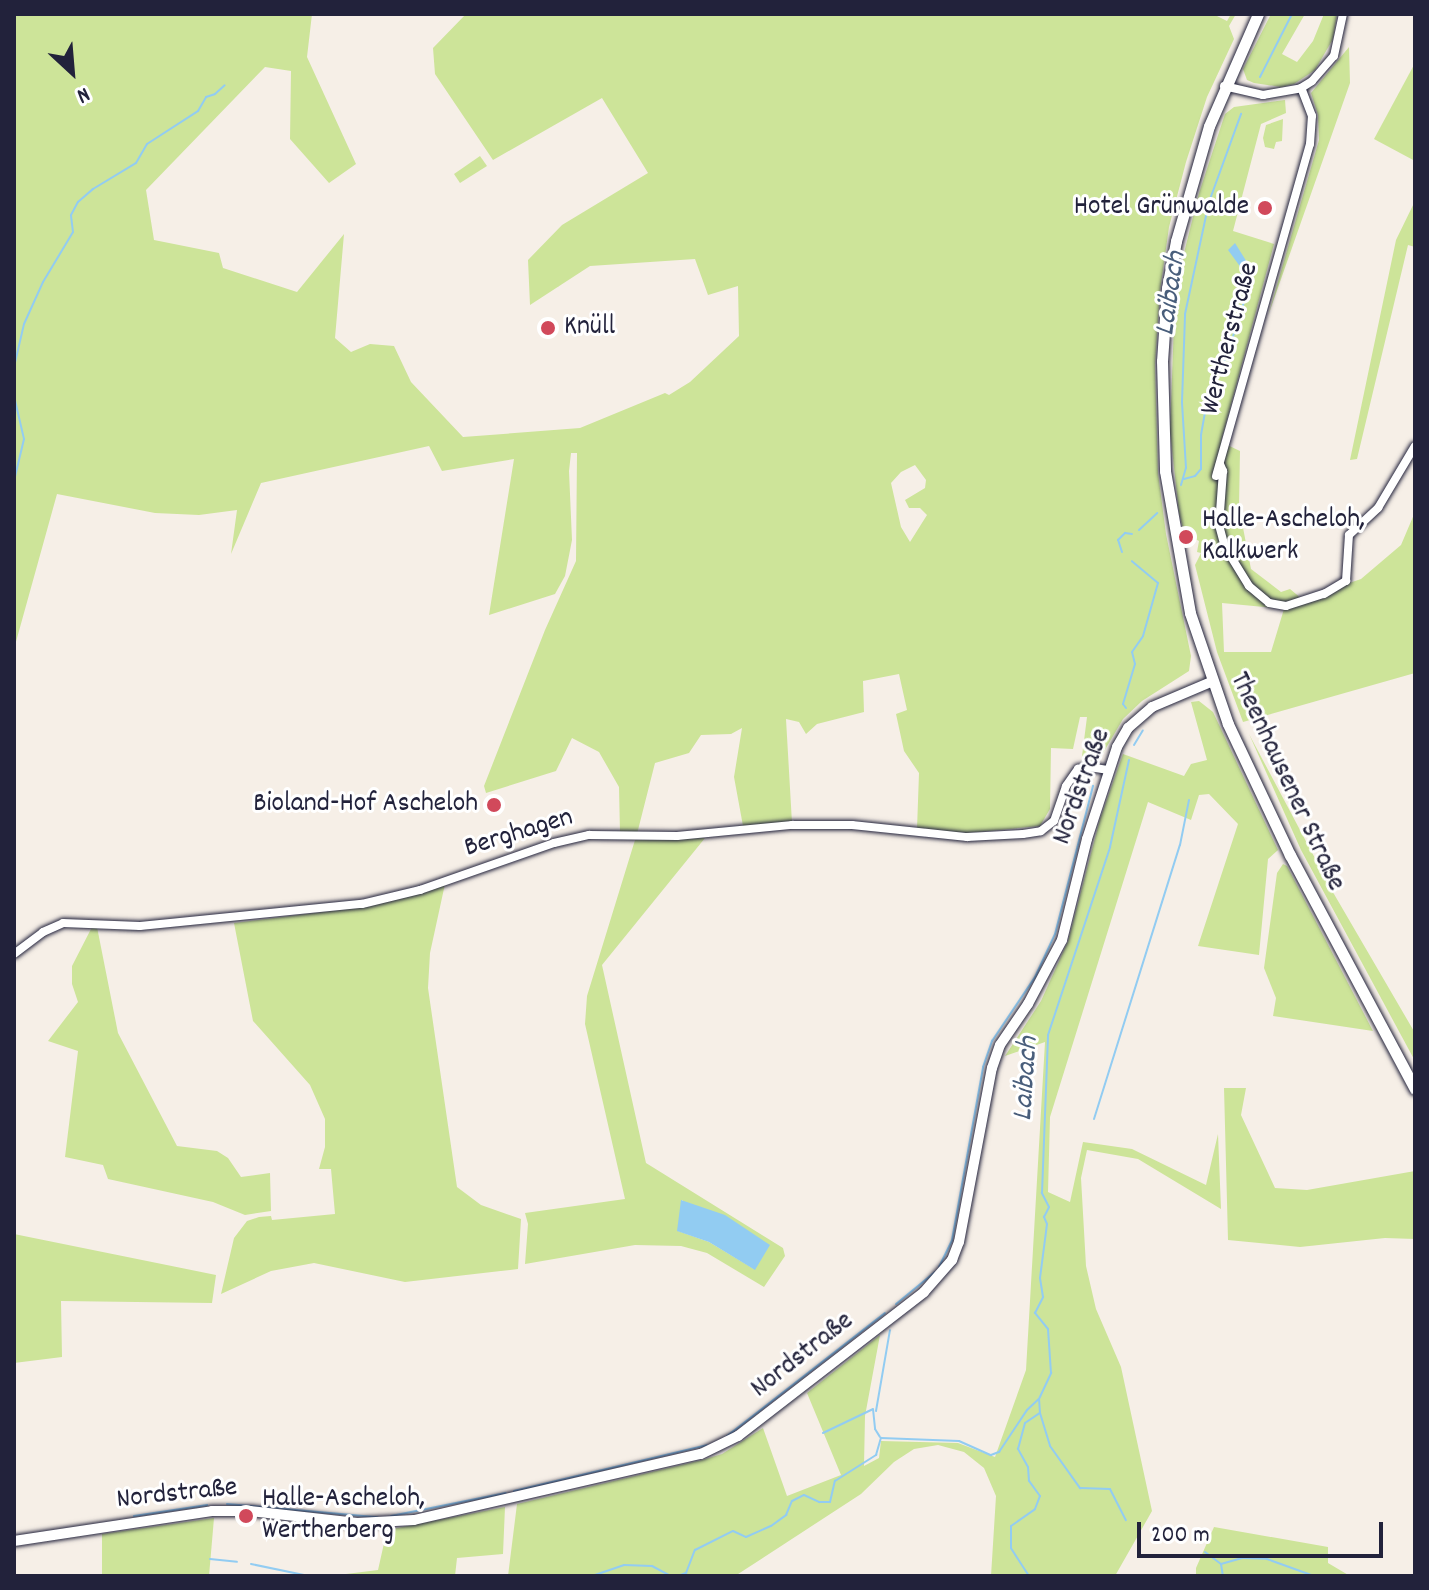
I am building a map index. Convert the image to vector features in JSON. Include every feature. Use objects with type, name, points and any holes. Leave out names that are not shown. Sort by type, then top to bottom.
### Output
[{"type":"main road","name":"Theenhausener Straße","points":[[1258,14],[1224,86],[1205,139],[1176,241],[1167,288],[1162,361],[1165,471],[1178,560],[1211,682],[1290,855],[1415,1089]]},
{"type":"street","points":[[1224,86],[1263,95],[1301,88],[1312,81],[1334,56],[1343,14]]},
{"type":"street","name":"Wertherstraße","points":[[1216,476],[1310,144],[1312,116],[1301,88]]},
{"type":"street","name":"Wertherstraße","points":[[1219,463],[1223,471],[1219,525],[1225,547],[1249,586],[1269,603],[1286,606],[1324,594],[1346,581],[1349,535],[1378,508],[1415,446]]},
{"type":"street","name":"Nordstraße","points":[[14,1541],[212,1511],[250,1511],[357,1523],[414,1520],[701,1454],[738,1436],[924,1292],[952,1260],[959,1242],[992,1068],[1000,1045],[1028,1004],[1062,940],[1087,839],[1109,770],[1128,728],[1141,715],[1189,689],[1211,682]]},
{"type":"street","name":"Berghagen","points":[[14,954],[43,932],[63,923],[140,926],[362,904],[420,890],[554,843],[589,835],[677,836],[792,825],[852,825],[967,837],[1041,831],[1054,821],[1066,786],[1078,769],[1109,770]]},
{"type":"green space","points":[[14,14],[312,14],[307,57],[356,164],[329,183],[290,139],[291,71],[265,67],[146,190],[154,240],[219,253],[223,268],[297,292],[344,234],[335,338],[351,352],[370,344],[394,346],[411,382],[463,437],[580,428],[665,393],[669,395],[690,382],[739,336],[738,286],[708,295],[695,259],[590,266],[530,305],[528,260],[562,225],[648,173],[602,98],[493,160],[435,74],[433,48],[466,14],[1213,14],[1227,21],[1231,14],[1236,14],[1229,26],[1234,39],[1207,97],[1186,162],[1169,227],[1160,291],[1155,365],[1158,473],[1166,534],[1191,656],[1189,671],[1142,701],[1123,719],[1099,760],[1087,761],[1082,756],[1087,717],[1080,717],[1073,749],[1051,748],[1050,809],[1040,826],[968,833],[917,829],[919,773],[904,751],[896,714],[907,710],[899,674],[863,681],[864,712],[817,724],[806,734],[799,722],[786,719],[792,823],[743,826],[734,777],[742,728],[731,734],[701,735],[689,753],[655,763],[637,834],[620,833],[619,787],[599,752],[572,738],[556,771],[486,793],[484,786],[545,630],[576,561],[577,453],[571,453],[569,471],[572,540],[565,576],[555,594],[489,615],[514,459],[442,471],[429,446],[261,483],[231,554],[237,510],[199,515],[155,513],[57,494],[14,649]],"holes":[[[915,465],[926,480],[925,488],[905,500],[909,508],[920,508],[927,515],[910,542],[901,527],[891,483],[901,472]]]},
{"type":"green space","points":[[1271,14],[1305,14],[1282,54],[1297,62],[1313,41],[1324,14],[1337,14],[1333,39],[1315,70],[1294,84],[1281,87],[1247,80],[1243,69]]},
{"type":"green space","points":[[1349,47],[1350,83],[1268,316],[1319,140],[1318,115],[1311,93]]},
{"type":"green space","points":[[1415,63],[1415,161],[1374,139]]},
{"type":"green space","points":[[1285,100],[1286,113],[1261,124],[1233,231],[1274,244],[1221,442],[1240,451],[1239,507],[1251,569],[1281,592],[1290,589],[1302,599],[1361,579],[1401,545],[1415,512],[1415,673],[1243,722],[1217,652],[1195,565],[1201,553],[1197,552],[1199,541],[1184,533],[1170,431],[1174,323],[1184,253],[1199,193],[1225,114],[1234,107]],"holes":[[[1222,603],[1284,609],[1271,652],[1224,652]]]},
{"type":"green space","points":[[1283,119],[1282,141],[1276,142],[1274,149],[1265,147],[1263,138],[1266,125]]},
{"type":"green space","points":[[480,156],[487,166],[460,183],[454,174]]},
{"type":"green space","points":[[1415,201],[1415,247],[1408,245],[1357,459],[1350,460],[1396,240]]},
{"type":"green space","points":[[1199,701],[1213,712],[1278,850],[1268,859],[1259,955],[1198,946],[1238,824],[1209,794],[1199,795],[1191,820],[1148,802],[1050,1117],[1048,1192],[1070,1202],[1083,1142],[1132,1149],[1206,1185],[1218,1134],[1221,1209],[1138,1159],[1087,1150],[1081,1178],[1086,1266],[1096,1309],[1121,1367],[1152,1511],[1115,1576],[991,1576],[996,1496],[984,1468],[964,1452],[938,1445],[914,1449],[894,1462],[861,1494],[735,1576],[508,1576],[517,1504],[722,1454],[763,1428],[787,1496],[841,1475],[807,1393],[880,1335],[865,1416],[864,1466],[879,1458],[881,1441],[958,1443],[995,1457],[1026,1370],[1045,1042],[1005,1056],[1041,1001],[1068,941],[1100,819],[1123,754],[1184,776],[1191,764],[1207,760],[1191,702]]},
{"type":"green space","points":[[1249,734],[1334,894],[1415,1033],[1415,1061],[1301,850]]},
{"type":"green space","points":[[705,838],[602,965],[646,1163],[783,1248],[785,1256],[764,1287],[707,1253],[681,1246],[635,1245],[525,1264],[528,1224],[525,1213],[625,1199],[585,1024],[587,996],[635,840]],"holes":[[[682,1200],[754,1269],[709,1242],[678,1231]]]},
{"type":"green space","points":[[1283,864],[1287,866],[1373,1031],[1273,1016],[1276,998],[1264,968],[1277,873]]},
{"type":"green space","points":[[445,884],[430,953],[428,988],[457,1187],[481,1205],[521,1219],[518,1269],[405,1282],[314,1263],[271,1271],[221,1294],[234,1238],[247,1221],[271,1216],[272,1220],[335,1214],[331,1169],[319,1169],[325,1147],[325,1119],[310,1085],[253,1021],[234,923],[362,907]]},
{"type":"green space","points":[[92,927],[97,927],[118,1033],[177,1146],[217,1151],[228,1158],[241,1177],[270,1173],[271,1211],[245,1215],[213,1202],[108,1179],[103,1165],[65,1157],[78,1051],[48,1041],[78,1002],[72,984],[72,966]]},
{"type":"green space","points":[[1224,1088],[1246,1088],[1241,1115],[1275,1188],[1307,1190],[1415,1171],[1415,1239],[1385,1238],[1300,1247],[1228,1240]]},
{"type":"green space","points":[[14,1234],[216,1275],[212,1303],[61,1301],[62,1357],[14,1363]]},
{"type":"green space","points":[[505,1507],[503,1554],[457,1558],[455,1576],[330,1576],[378,1570],[387,1530]]},
{"type":"green space","points":[[214,1518],[209,1576],[102,1574],[102,1534]]},
{"type":"green space","points":[[1214,1527],[1328,1547],[1328,1563],[1350,1576],[1196,1576],[1196,1568]]},
{"type":"water","points":[[1235,243],[1250,267],[1244,289],[1239,265],[1228,250]]},
{"type":"water","points":[[681,1200],[725,1215],[770,1245],[755,1270],[709,1242],[677,1231]]},
{"type":"waterway","name":"Laibach","points":[[1260,77],[1292,14]]},
{"type":"waterway","points":[[14,367],[24,324],[43,282],[73,232],[71,215],[78,202],[93,189],[136,163],[147,144],[198,111],[206,97],[225,85]]},
{"type":"waterway","name":"Laibach","points":[[1181,485],[1186,468],[1182,402],[1185,314],[1209,202],[1241,114]]},
{"type":"waterway","points":[[1209,399],[1229,349],[1244,302],[1245,287]]},
{"type":"waterway","points":[[14,396],[24,439],[14,481]]},
{"type":"waterway","points":[[1184,479],[1195,476],[1201,469],[1201,435],[1206,406]]},
{"type":"waterway","name":"Laibach","points":[[1139,530],[1157,513]]},
{"type":"waterway","name":"Laibach","points":[[1122,552],[1118,540],[1125,533],[1132,534]]},
{"type":"waterway","name":"Laibach","points":[[1126,708],[1123,704],[1135,664],[1132,652],[1143,636],[1158,583],[1132,561]]},
{"type":"waterway","name":"Laibach","points":[[1134,745],[1143,730]]},
{"type":"waterway","name":"Laibach","points":[[678,1576],[686,1573],[695,1550],[733,1531],[746,1537],[771,1526],[786,1515],[792,1501],[804,1495],[819,1502],[830,1502],[835,1481],[876,1455],[881,1438],[959,1441],[991,1455],[999,1452],[1027,1410],[1039,1399],[1051,1373],[1048,1329],[1035,1313],[1043,1297],[1040,1278],[1047,1224],[1044,1217],[1049,1207],[1042,1193],[1048,1035],[1110,847],[1129,760]]},
{"type":"waterway","points":[[939,1267],[952,1240],[983,1067],[992,1041],[1035,977],[1055,934],[1093,786]]},
{"type":"waterway","points":[[1094,1119],[1180,845],[1189,800]]},
{"type":"waterway","points":[[896,1304],[935,1272]]},
{"type":"waterway","points":[[727,1436],[885,1313]]},
{"type":"waterway","points":[[876,1411],[890,1330]]},
{"type":"waterway","name":"Laibach","points":[[1029,1576],[1011,1548],[1011,1526],[1035,1509],[1040,1496],[1029,1481],[1028,1467],[1018,1449],[1025,1423],[1040,1413],[1039,1400]]},
{"type":"waterway","name":"Laibach","points":[[823,1433],[873,1409],[875,1429],[880,1437]]},
{"type":"waterway","name":"Laibach","points":[[1040,1413],[1050,1446],[1080,1488],[1110,1489],[1126,1520]]},
{"type":"waterway","points":[[514,1491],[707,1445]]},
{"type":"waterway","points":[[391,1516],[506,1493]]},
{"type":"waterway","points":[[227,1504],[377,1517]]},
{"type":"waterway","points":[[134,1516],[207,1505]]},
{"type":"waterway","name":"Laibach","points":[[1205,1552],[1221,1564],[1223,1576]]},
{"type":"waterway","points":[[1221,1564],[1242,1558],[1267,1559],[1314,1576]]},
{"type":"waterway","name":"Laibach","points":[[210,1559],[237,1562]]},
{"type":"waterway","name":"Laibach","points":[[251,1564],[309,1576]]},
{"type":"waterway","name":"Laibach","points":[[592,1576],[624,1565],[652,1566],[671,1576]]},
{"type":"place","name":"Hotel Grünwalde","points":[[1265,208]]},
{"type":"place","name":"Knüll","points":[[548,328]]},
{"type":"place","name":"Halle-Ascheloh, Kalkwerk","points":[[1186,537]]},
{"type":"place","name":"Bioland-Hof Ascheloh","points":[[494,805]]},
{"type":"place","name":"Halle-Ascheloh, Wertherberg","points":[[246,1516]]}]
